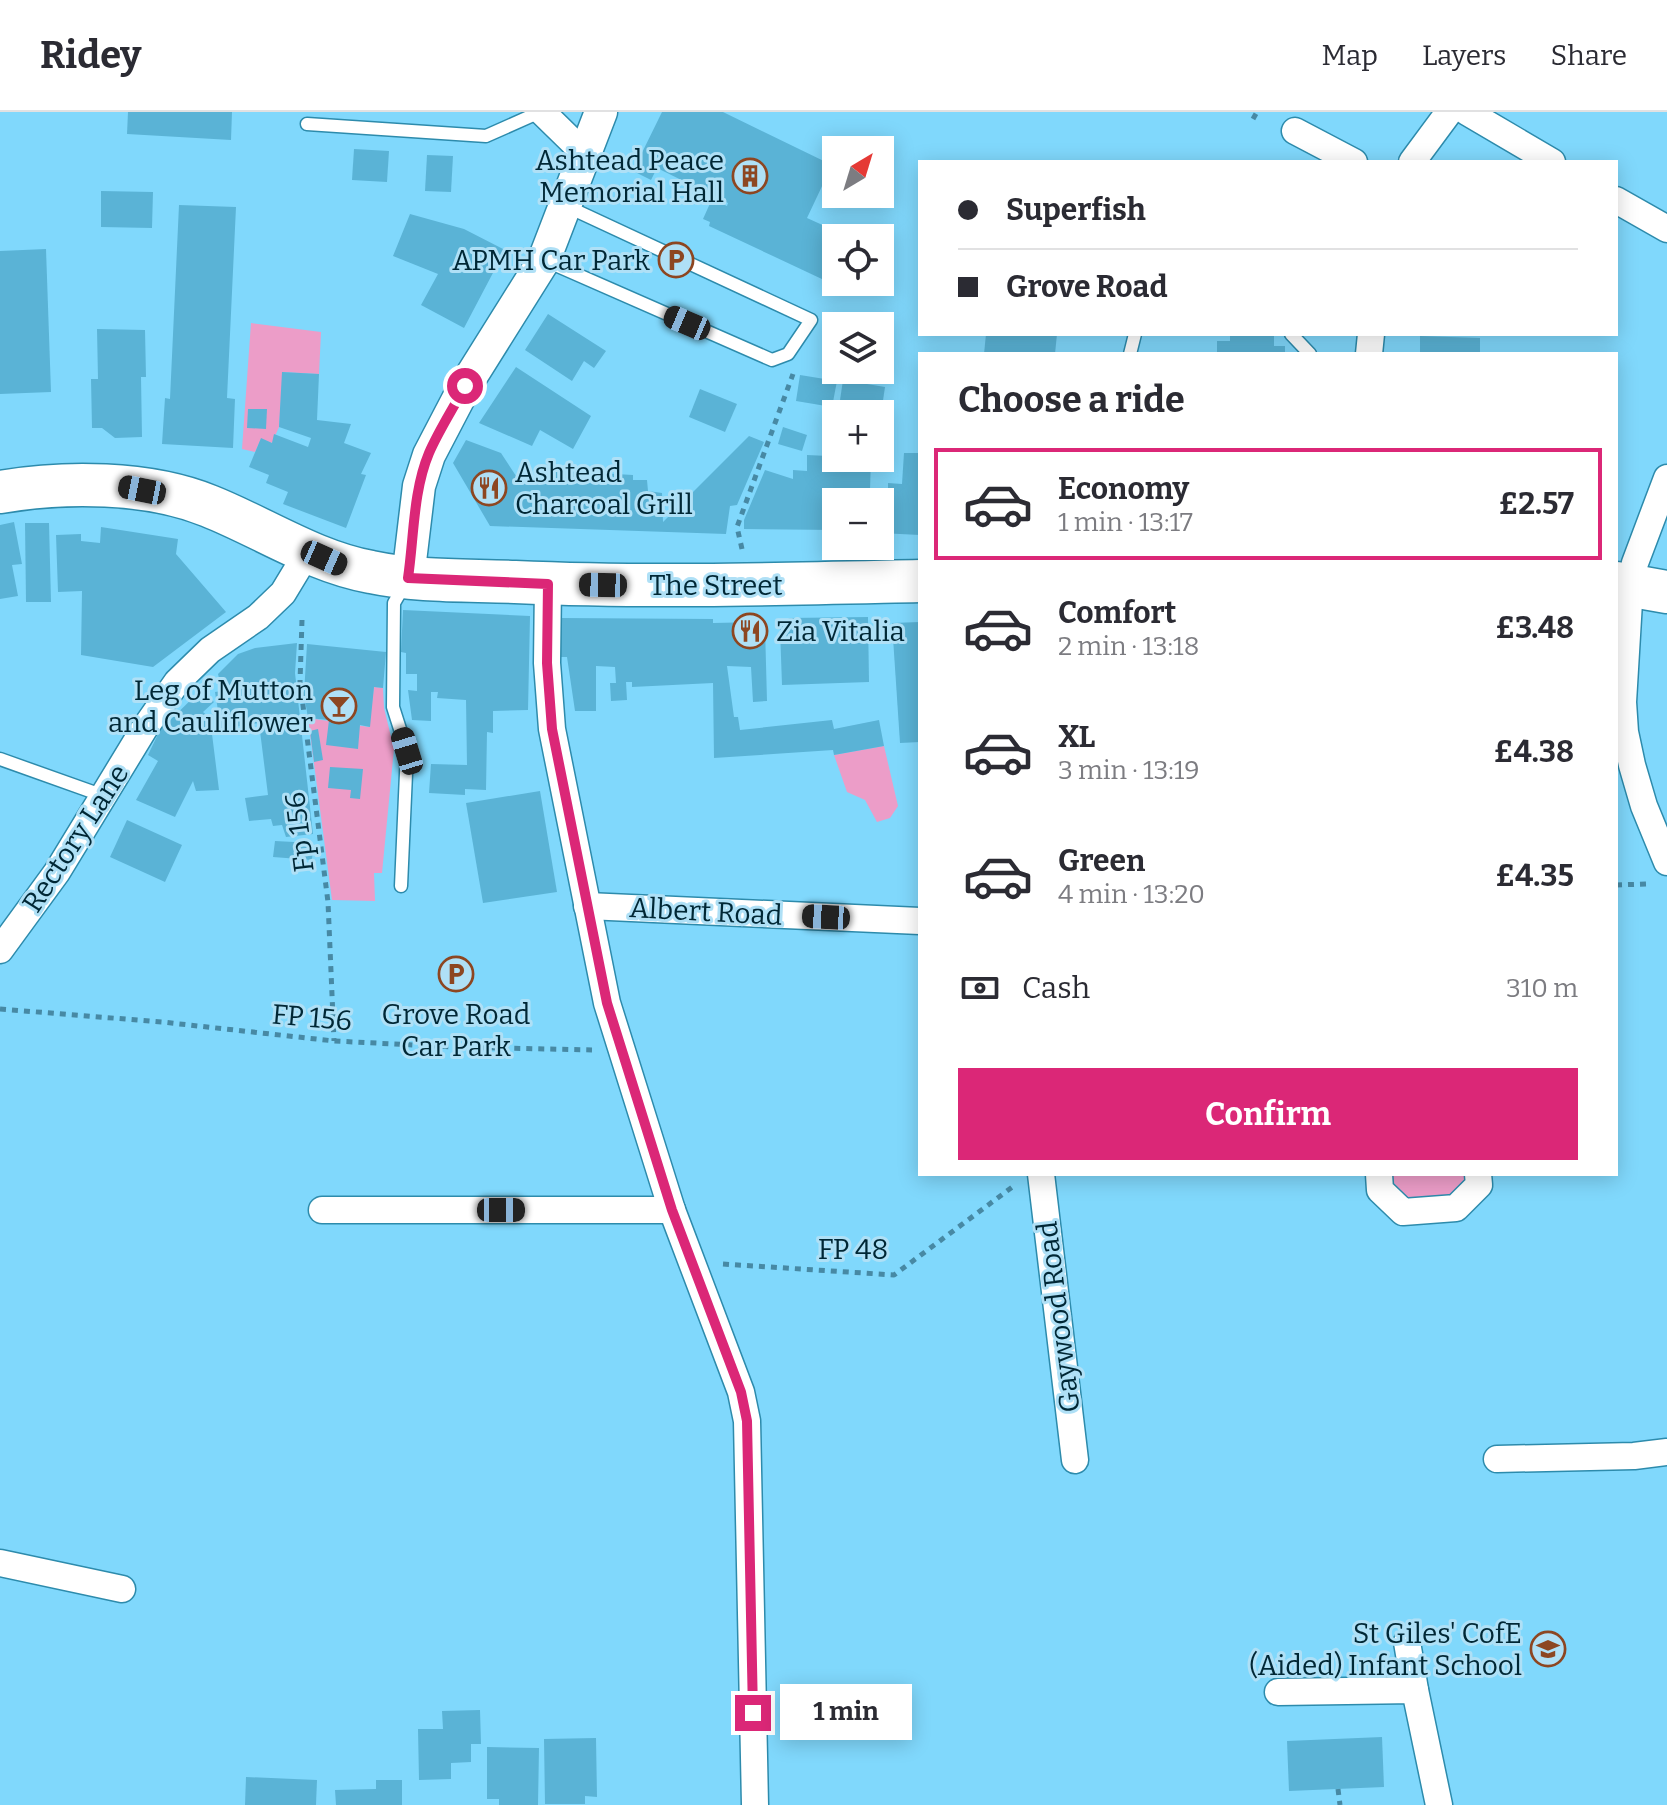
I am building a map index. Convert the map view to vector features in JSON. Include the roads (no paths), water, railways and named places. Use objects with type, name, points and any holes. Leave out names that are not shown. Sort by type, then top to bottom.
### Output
[{"type":"highway","name":"The Street","points":[[0,492],[79,485],[125,487],[161,494],[206,504],[340,565],[408,578],[548,584],[741,586],[918,581]]},
{"type":"street","points":[[541,112],[585,154]]},
{"type":"street","points":[[408,578],[419,486],[429,455],[465,386],[544,260],[601,112]]},
{"type":"street","points":[[1414,160],[1467,113],[1549,160]]},
{"type":"street","points":[[1295,131],[1350,160]]},
{"type":"street","points":[[1618,201],[1667,229]]},
{"type":"street","points":[[1662,872],[1625,732],[1624,681],[1638,587],[1635,563],[1667,478]]},
{"type":"street","name":"Rectory Lane","points":[[0,950],[57,872],[144,729],[177,682],[210,650],[258,617],[283,593],[309,550]]},
{"type":"street","points":[[548,584],[547,663],[552,729],[607,1003],[672,1210],[741,1392],[747,1421],[755,1805]]},
{"type":"street","name":"Albert Road","points":[[587,906],[918,921]]},
{"type":"street","points":[[1379,1176],[1380,1190],[1403,1212],[1456,1208],[1479,1185],[1478,1176]]},
{"type":"street","name":"Gaywood Road","points":[[1029,1179],[1075,1460]]},
{"type":"street","points":[[322,1210],[672,1210]]},
{"type":"street","points":[[1497,1459],[1634,1456],[1667,1452]]},
{"type":"street","points":[[0,1563],[122,1589]]},
{"type":"street","points":[[1407,1642],[1439,1805]]},
{"type":"street","points":[[1278,1692],[1415,1690]]},
{"type":"lane","points":[[307,124],[486,136],[541,112]]},
{"type":"lane","points":[[544,260],[772,360],[788,354],[811,320],[566,206]]},
{"type":"lane","points":[[1293,336],[1308,352]]},
{"type":"lane","points":[[401,886],[407,751],[393,707],[394,603],[408,578]]},
{"type":"lane","points":[[0,759],[104,796]]},
{"type":"place","name":"Ashtead Peace Memorial Hall","points":[[750,176]]},
{"type":"place","name":"APMH Car Park","points":[[676,260]]},
{"type":"place","name":"Ashtead Charcoal Grill","points":[[489,488]]},
{"type":"place","name":"Zia Vitalia","points":[[750,631]]},
{"type":"place","name":"Leg of Mutton and Cauliflower","points":[[339,706]]},
{"type":"place","name":"Grove Road Car Park","points":[[456,974]]},
{"type":"place","name":"St Giles' CofE (Aided) Infant School","points":[[1548,1649]]}]
